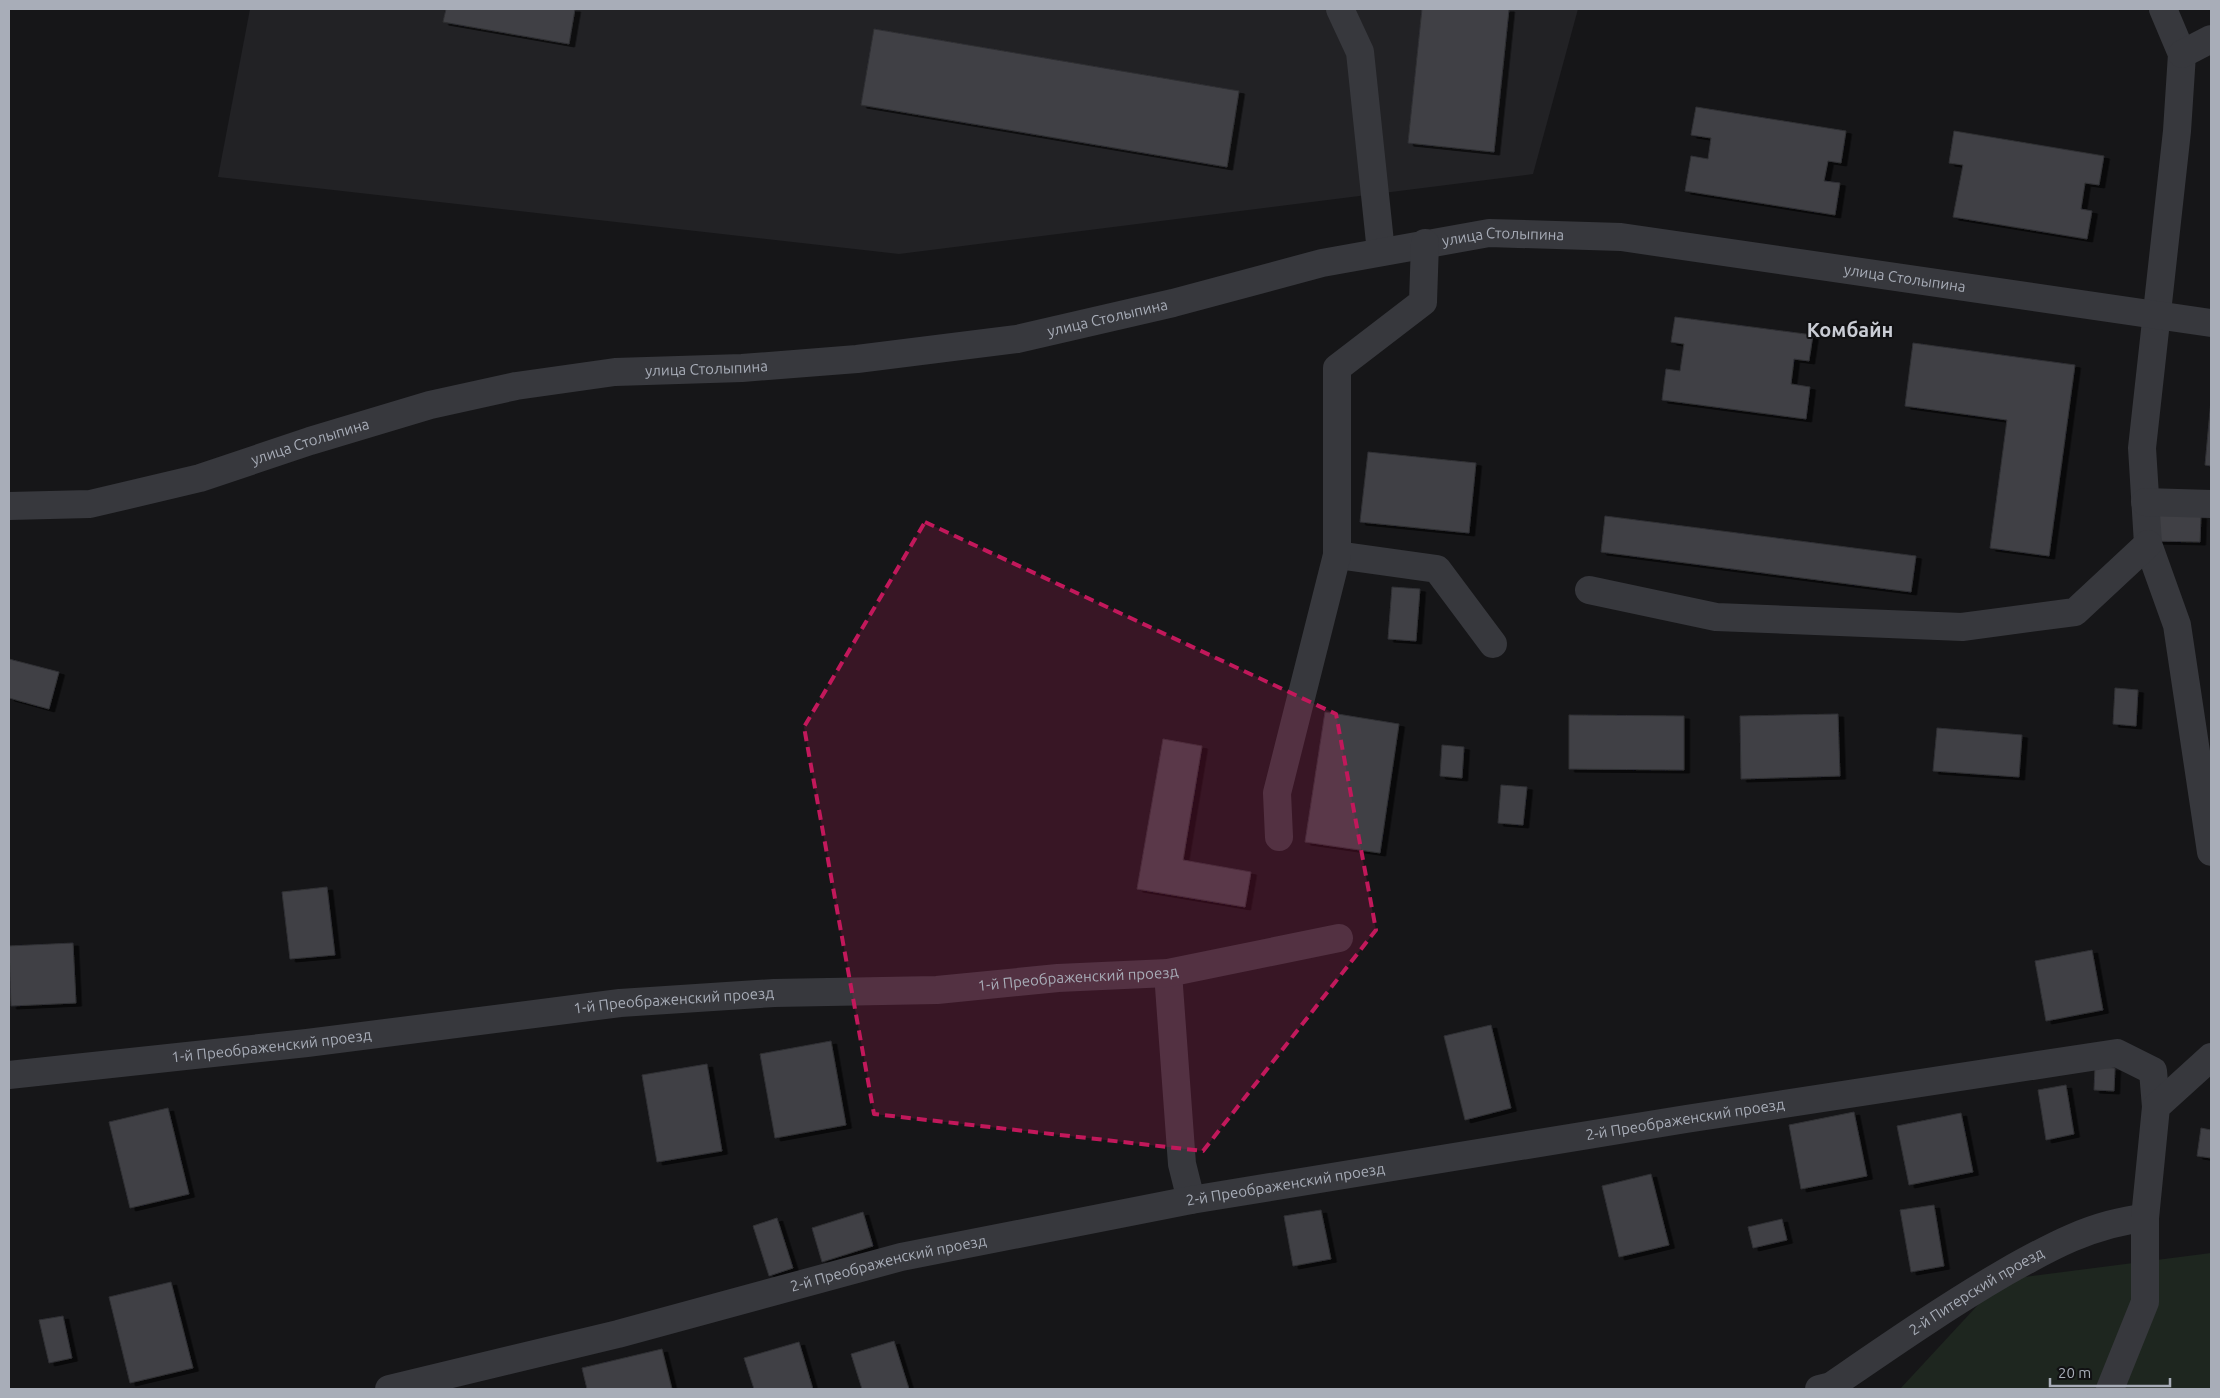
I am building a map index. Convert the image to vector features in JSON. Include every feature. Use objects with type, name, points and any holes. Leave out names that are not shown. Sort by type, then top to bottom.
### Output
[{"type":"street","points":[[1340,9],[1360,52],[1381,252]]},
{"type":"street","points":[[2164,9],[2182,54],[2177,132],[2142,448],[2145,502],[2148,544],[2177,625],[2211,852]]},
{"type":"street","points":[[2182,54],[2211,39]]},
{"type":"street","name":"улица Столыпина","points":[[9,506],[90,504],[99,502],[200,478],[310,441],[430,404],[516,386],[615,372],[742,368],[857,359],[1017,339],[1173,303],[1322,263],[1489,233],[1621,237],[2211,323]]},
{"type":"street","points":[[1279,837],[1277,794],[1337,555],[1337,368],[1423,302],[1425,243]]},
{"type":"street","points":[[2145,502],[2211,504]]},
{"type":"street","points":[[1589,590],[1716,617],[1962,627],[2075,612],[2148,544]]},
{"type":"street","points":[[1337,555],[1437,569],[1493,644]]},
{"type":"street","name":"1-й Преображенский проезд","points":[[9,1075],[307,1042],[620,1003],[774,993],[937,990],[1058,978],[1168,973],[1339,938]]},
{"type":"street","points":[[1168,973],[1182,1164],[1191,1200]]},
{"type":"street","name":"2-й Преображенский проезд","points":[[389,1389],[618,1334],[901,1257],[1191,1200],[1686,1119],[2117,1053],[2154,1071],[2156,1107]]},
{"type":"street","points":[[2110,1389],[2145,1302],[2145,1218],[2156,1107],[2211,1057]]},
{"type":"street","name":"2-й Питерский проезд","points":[[1819,1389],[1831,1386],[1958,1300],[2058,1242],[2120,1220],[2145,1218]]},
{"type":"highlighted area","points":[[925,522],[1336,714],[1376,930],[1203,1151],[874,1114],[804,727]]},
{"type":"shaded area","points":[[250,9],[1578,9],[1533,174],[899,254],[218,177]]},
{"type":"shaded area","points":[[2211,1253],[2211,1389],[1900,1389],[2001,1280]]},
{"type":"building","points":[[446,9],[575,9],[569,44],[443,22]]},
{"type":"building","points":[[1422,9],[1509,9],[1494,152],[1408,143]]},
{"type":"building","points":[[874,29],[1239,91],[1227,167],[861,105]]},
{"type":"building","points":[[1696,107],[1846,131],[1841,163],[1828,161],[1824,181],[1840,183],[1835,215],[1685,191],[1691,156],[1708,159],[1711,138],[1691,135]]},
{"type":"building","points":[[1954,131],[2104,156],[2099,185],[2085,183],[2081,209],[2092,211],[2087,239],[1953,217],[1963,165],[1949,163]]},
{"type":"building","points":[[1675,317],[1813,335],[1809,361],[1794,359],[1791,384],[1810,387],[1806,419],[1662,400],[1666,369],[1680,371],[1684,344],[1671,342]]},
{"type":"building","points":[[1913,343],[2075,365],[2049,556],[1990,548],[2007,420],[1905,406]]},
{"type":"building","points":[[2211,400],[2211,466],[2205,465]]},
{"type":"building","points":[[1368,452],[1476,463],[1469,533],[1360,522]]},
{"type":"building","points":[[2153,515],[2201,516],[2200,542],[2153,541]]},
{"type":"building","points":[[1605,516],[1916,556],[1911,592],[1601,552]]},
{"type":"building","points":[[1392,587],[1420,589],[1416,641],[1388,639]]},
{"type":"building","points":[[9,659],[59,672],[49,709],[9,698]]},
{"type":"building","points":[[2115,688],[2138,690],[2136,726],[2113,724]]},
{"type":"building","points":[[1325,712],[1399,724],[1380,853],[1305,842]]},
{"type":"building","points":[[1838,714],[1840,776],[1741,779],[1740,716]]},
{"type":"building","points":[[1569,715],[1684,716],[1684,770],[1569,769]]},
{"type":"building","points":[[1937,728],[2022,735],[2019,777],[1933,771]]},
{"type":"building","points":[[1163,739],[1202,746],[1183,860],[1251,872],[1245,907],[1137,889]]},
{"type":"building","points":[[1442,745],[1464,747],[1462,778],[1440,776]]},
{"type":"building","points":[[1501,785],[1527,787],[1523,825],[1498,823]]},
{"type":"building","points":[[327,887],[335,955],[290,959],[282,892]]},
{"type":"building","points":[[73,943],[76,1003],[11,1006],[9,946]]},
{"type":"building","points":[[2092,950],[2103,1010],[2046,1021],[2035,961]]},
{"type":"building","points":[[1491,1025],[1511,1108],[1465,1120],[1444,1036]]},
{"type":"building","points":[[831,1041],[846,1125],[775,1138],[760,1054]]},
{"type":"building","points":[[707,1064],[722,1151],[657,1162],[642,1075]]},
{"type":"building","points":[[2095,1067],[2115,1068],[2114,1091],[2094,1090]]},
{"type":"building","points":[[2066,1085],[2074,1134],[2046,1140],[2038,1090]]},
{"type":"building","points":[[168,1108],[189,1194],[130,1208],[109,1122]]},
{"type":"building","points":[[1854,1112],[1867,1176],[1801,1189],[1789,1125]]},
{"type":"building","points":[[1961,1113],[1973,1172],[1909,1185],[1897,1126]]},
{"type":"building","points":[[2201,1128],[2211,1130],[2211,1158],[2197,1156]]},
{"type":"building","points":[[1651,1174],[1669,1245],[1619,1257],[1602,1186]]},
{"type":"building","points":[[1934,1205],[1944,1266],[1911,1272],[1900,1210]]},
{"type":"building","points":[[1321,1210],[1331,1259],[1293,1266],[1284,1216]]},
{"type":"building","points":[[863,1212],[873,1246],[822,1262],[812,1228]]},
{"type":"building","points":[[777,1218],[793,1268],[769,1276],[753,1226]]},
{"type":"building","points":[[1782,1219],[1787,1240],[1753,1248],[1748,1227]]},
{"type":"building","points":[[171,1282],[193,1368],[130,1383],[109,1297]]},
{"type":"building","points":[[63,1316],[72,1358],[49,1363],[39,1320]]},
{"type":"building","points":[[894,1341],[909,1389],[862,1389],[851,1354]]},
{"type":"building","points":[[799,1342],[813,1389],[754,1389],[744,1358]]},
{"type":"building","points":[[662,1349],[672,1389],[587,1389],[582,1368]]},
{"type":"district","name":"Комбайн","points":[[1850,330]]}]
